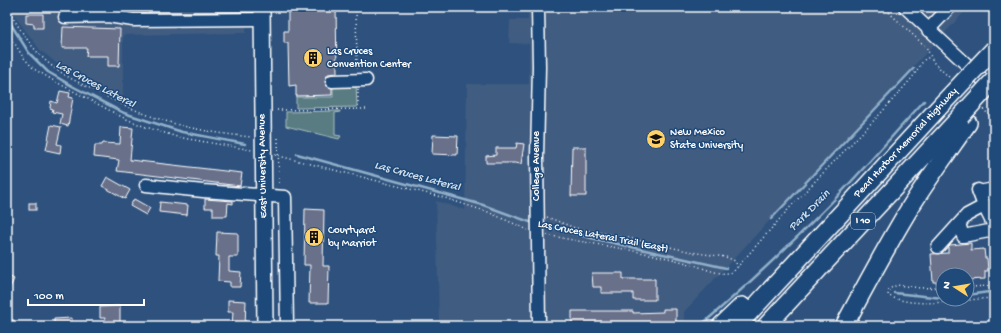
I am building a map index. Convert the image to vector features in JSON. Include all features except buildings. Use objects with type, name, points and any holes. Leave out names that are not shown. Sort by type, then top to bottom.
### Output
[{"type":"highway","name":"Pearl Harbor Memorial Highway","points":[[737,326],[994,49]]},
{"type":"highway","name":"Pearl Harbor Memorial Highway","points":[[766,326],[964,119],[994,80]]},
{"type":"highway","points":[[839,326],[964,119],[994,90]]},
{"type":"highway","points":[[721,326],[854,200]]},
{"type":"highway","points":[[844,326],[874,269]]},
{"type":"main road","name":"East University Avenue","points":[[262,13],[265,326]]},
{"type":"street","name":"College Avenue","points":[[538,7],[537,233],[539,326]]},
{"type":"street","points":[[905,7],[994,90]]},
{"type":"street","points":[[928,30],[950,7]]},
{"type":"street","points":[[65,17],[108,11],[133,20],[262,13]]},
{"type":"street","points":[[332,81],[362,80]]},
{"type":"street","points":[[146,185],[264,196],[285,196],[287,326]]},
{"type":"street","points":[[994,189],[978,191],[989,205],[994,226]]},
{"type":"street","points":[[938,247],[967,215],[989,205]]},
{"type":"street","points":[[959,224],[963,236],[994,230]]},
{"type":"path","points":[[356,7],[362,80],[358,109]]},
{"type":"path","points":[[883,7],[926,47],[934,63],[952,80]]},
{"type":"path","points":[[7,9],[32,46],[47,61],[63,74],[111,100],[182,126],[263,146]]},
{"type":"path","name":"Las Cruces Lateral Trail (East)","points":[[7,31],[23,57],[41,74],[129,120],[152,129],[177,137],[263,146],[445,198],[488,212],[537,233],[641,252],[684,262],[717,273],[728,274],[738,267],[794,203],[881,113],[912,78],[925,59],[930,57]]},
{"type":"path","points":[[981,108],[994,120]]},
{"type":"path","points":[[277,110],[366,109]]},
{"type":"path","points":[[538,213],[559,223],[575,228],[698,253],[726,257],[735,261],[738,267]]},
{"type":"path","points":[[935,287],[920,288],[897,285],[889,289],[888,295],[895,299],[922,303],[935,302]]},
{"type":"path","points":[[975,287],[994,286]]},
{"type":"path","points":[[975,299],[994,298]]},
{"type":"shaded area","points":[[8,7],[247,7],[246,33],[123,35],[123,100],[66,71],[40,50]]},
{"type":"shaded area","name":"New Mexico State University","points":[[528,7],[969,7],[684,312],[685,326],[439,326],[436,201],[465,210],[467,84],[529,84],[529,44],[509,43],[510,20],[528,20]]},
{"type":"green space","points":[[356,84],[357,107],[296,108],[296,97],[333,97],[333,85]]},
{"type":"green space","points":[[340,111],[335,113],[335,135],[341,136],[339,139],[286,126],[286,112]]},
{"type":"waterway","name":"Las Cruces Lateral","points":[[7,18],[29,53],[48,72],[72,86],[124,113],[182,132],[245,144]]},
{"type":"waterway","points":[[771,219],[914,68]]},
{"type":"waterway","name":"Park Drain","points":[[700,326],[751,281],[815,219],[855,178],[924,101]]},
{"type":"waterway","name":"Las Cruces Lateral","points":[[297,154],[483,205],[530,222]]},
{"type":"waterway","name":"Las Cruces Lateral","points":[[543,225],[591,238],[726,268]]},
{"type":"waterway","name":"Las Cruces Lateral","points":[[975,294],[989,292],[994,293]]},
{"type":"waterway","name":"Las Cruces Lateral","points":[[894,293],[935,297]]},
{"type":"place","name":"Las Cruces Convention Center","points":[[313,58]]},
{"type":"place","name":"New Mexico State University","points":[[656,139]]},
{"type":"place","name":"Courtyard by Marriot","points":[[314,237]]}]
